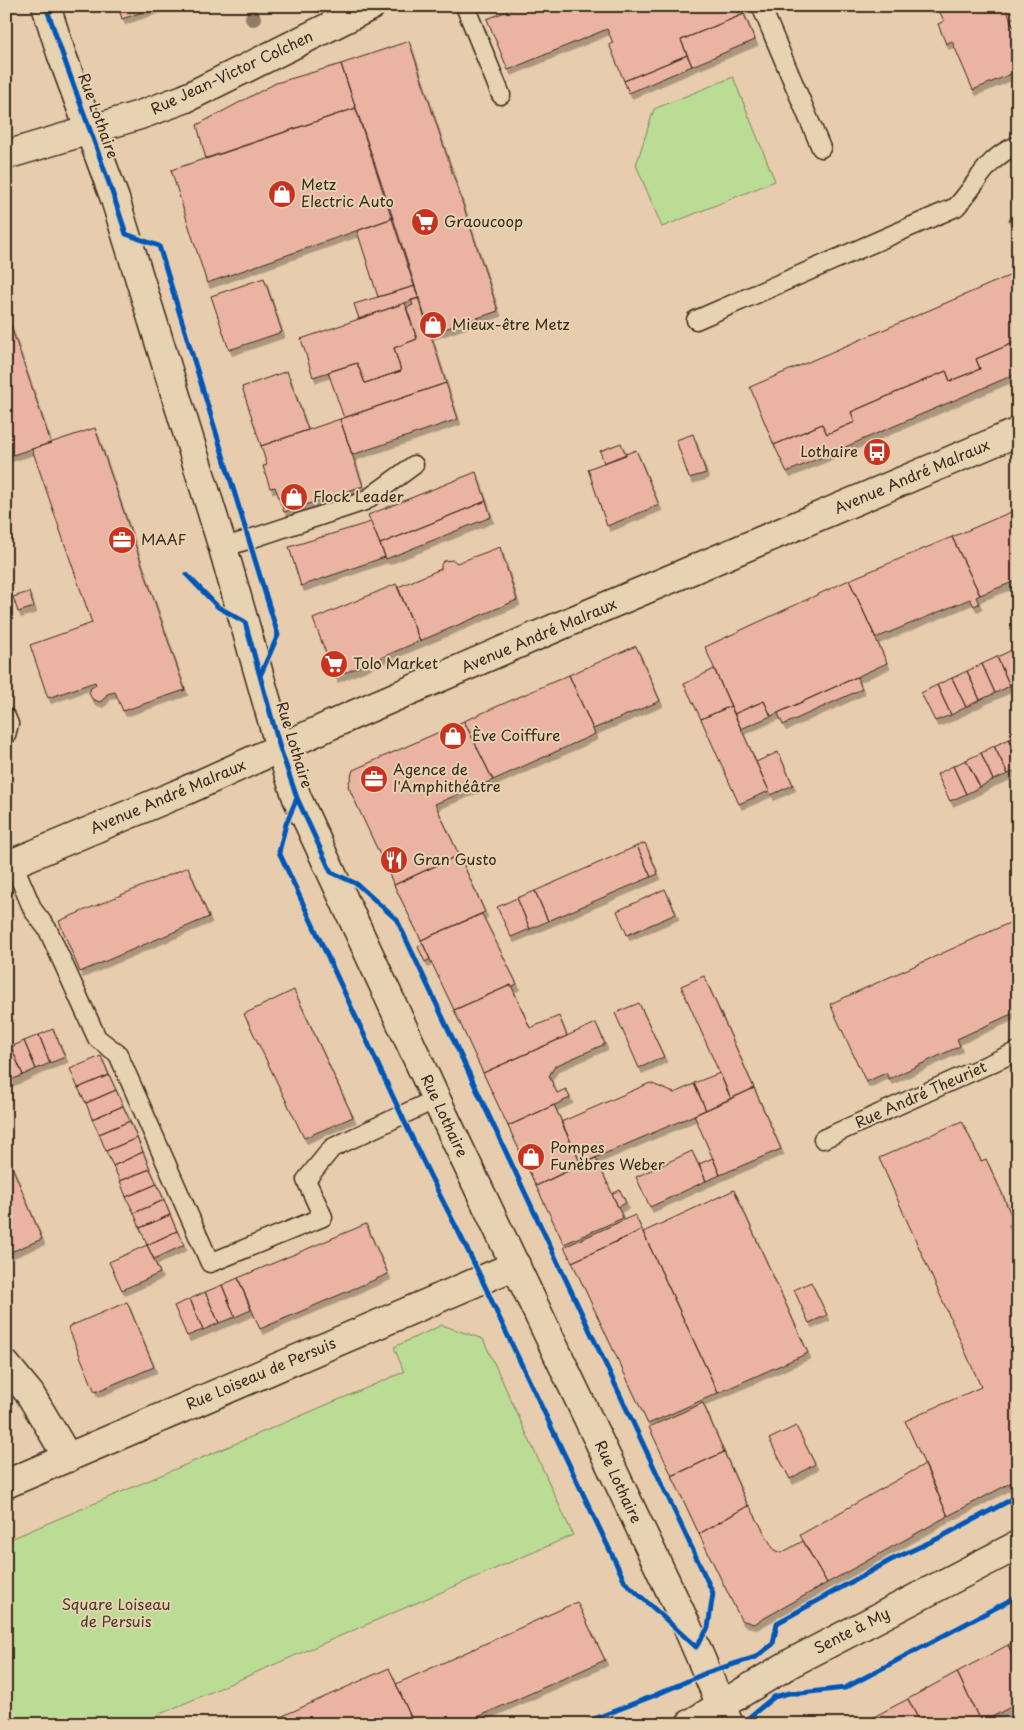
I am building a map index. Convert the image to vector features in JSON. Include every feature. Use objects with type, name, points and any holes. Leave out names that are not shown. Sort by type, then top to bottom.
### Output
[{"type":"street","name":"Rue Lothaire","points":[[46,6],[61,53],[115,199],[223,548],[280,748],[297,798],[436,1099],[686,1624],[725,1714]]},
{"type":"street","name":"Rue Jean-Victor Colchen","points":[[6,156],[140,115],[184,99],[371,6]]},
{"type":"street","name":"Avenue André Malraux","points":[[10,865],[178,794],[576,619],[1018,432]]},
{"type":"street","name":"Rue Loiseau de Persuis","points":[[6,1484],[516,1264]]},
{"type":"street","points":[[6,1365],[30,1394],[68,1458]]},
{"type":"street","name":"Sente à My","points":[[690,1724],[725,1714],[791,1663],[1018,1545]]},
{"type":"lane","points":[[465,6],[501,95]]},
{"type":"lane","points":[[761,6],[821,148]]},
{"type":"lane","points":[[696,320],[956,207],[988,165],[1004,151],[1018,145]]},
{"type":"lane","points":[[223,548],[365,501],[414,465]]},
{"type":"lane","points":[[6,717],[9,724],[6,735]]},
{"type":"lane","points":[[10,865],[33,910],[48,930],[97,1038],[118,1054],[210,1263],[323,1217],[306,1180],[332,1148],[436,1099]]},
{"type":"lane","name":"Rue André Theuriet","points":[[823,1139],[1018,1051]]},
{"type":"green space","points":[[733,77],[775,181],[662,227],[636,165],[654,109]]},
{"type":"green space","name":"Square Loiseau de Persuis","points":[[442,1325],[483,1339],[573,1535],[137,1724],[6,1724],[6,1541],[404,1372],[394,1347]]},
{"type":"building","points":[[118,6],[160,6],[122,19]]},
{"type":"building","points":[[520,6],[741,6],[744,14],[681,40],[687,55],[624,81],[609,44],[613,43],[607,29],[508,70],[487,19]]},
{"type":"building","points":[[937,6],[1005,6],[1018,37],[1018,71],[973,90],[952,41],[946,44],[938,24],[944,21]]},
{"type":"building","points":[[744,14],[755,40],[692,66],[681,40]]},
{"type":"building","points":[[1018,16],[1018,35],[1017,35],[1010,19]]},
{"type":"building","points":[[409,41],[498,311],[430,334],[341,64]]},
{"type":"building","points":[[687,55],[692,66],[629,93],[624,81]]},
{"type":"building","points":[[341,64],[356,108],[206,159],[197,125],[276,83]]},
{"type":"building","name":"Metz Electric Auto","points":[[356,108],[393,218],[207,283],[171,170]]},
{"type":"building","points":[[1018,216],[1018,240],[1009,220]]},
{"type":"building","points":[[393,218],[415,286],[378,297],[357,231]]},
{"type":"building","points":[[1018,272],[1018,341],[976,359],[980,369],[950,381],[946,371],[851,412],[855,422],[827,434],[822,424],[774,445],[750,387]]},
{"type":"building","points":[[264,278],[282,332],[229,350],[211,296]]},
{"type":"building","points":[[415,286],[419,298],[359,319],[354,304]]},
{"type":"building","points":[[419,298],[446,383],[344,418],[328,372],[357,363],[365,383],[401,371],[394,348],[417,339],[406,308],[413,305],[411,300]]},
{"type":"building","points":[[405,303],[417,339],[394,348],[401,371],[365,383],[357,363],[313,377],[301,339]]},
{"type":"building","points":[[6,312],[51,443],[6,457]]},
{"type":"building","points":[[1018,341],[1018,373],[787,472],[774,445],[822,424],[827,434],[855,422],[851,412],[946,371],[950,381],[980,369],[976,359]]},
{"type":"building","points":[[287,371],[308,430],[261,446],[242,387]]},
{"type":"building","points":[[446,383],[458,419],[352,455],[340,419]]},
{"type":"building","points":[[340,419],[363,486],[284,512],[275,487],[270,488],[263,466],[267,465],[261,446]]},
{"type":"building","points":[[95,428],[185,690],[123,711],[115,692],[107,694],[100,702],[92,699],[89,693],[91,688],[96,685],[95,682],[48,698],[30,645],[92,623],[32,449]]},
{"type":"building","points":[[693,434],[706,473],[689,478],[676,440]]},
{"type":"building","points":[[621,443],[626,455],[604,463],[600,451]]},
{"type":"building","points":[[636,450],[659,505],[607,526],[588,469]]},
{"type":"building","points":[[476,472],[486,501],[380,544],[368,515]]},
{"type":"building","points":[[486,501],[491,517],[386,559],[380,544]]},
{"type":"building","points":[[1018,509],[1018,580],[980,595],[952,537]]},
{"type":"building","points":[[371,522],[385,557],[301,586],[289,547]]},
{"type":"building","points":[[952,537],[980,595],[976,597],[979,604],[974,606],[970,599],[876,638],[849,580]]},
{"type":"building","points":[[500,547],[517,600],[420,641],[398,587],[441,569],[441,564],[444,561],[453,560],[457,563]]},
{"type":"building","points":[[849,580],[887,663],[771,716],[764,701],[734,714],[705,647]]},
{"type":"building","points":[[396,584],[420,641],[335,677],[313,619]]},
{"type":"building","points":[[29,592],[34,607],[18,612],[13,597]]},
{"type":"building","points":[[636,646],[660,701],[593,729],[569,675]]},
{"type":"building","points":[[1012,650],[1018,660],[1018,682],[1010,686],[997,657]]},
{"type":"building","points":[[997,657],[1010,686],[995,693],[982,664]]},
{"type":"building","points":[[982,664],[995,693],[980,700],[967,671]]},
{"type":"building","points":[[714,669],[731,706],[701,719],[684,684]]},
{"type":"building","points":[[967,671],[980,700],[966,707],[952,678]]},
{"type":"building","points":[[569,675],[595,734],[493,780],[464,721]]},
{"type":"building","points":[[857,677],[862,689],[783,725],[778,713]]},
{"type":"building","points":[[952,678],[966,707],[951,715],[937,685]]},
{"type":"building","points":[[937,685],[951,715],[935,721],[921,693]]},
{"type":"building","points":[[764,701],[771,716],[741,729],[734,714]]},
{"type":"building","points":[[731,706],[769,791],[739,804],[701,719]]},
{"type":"building","points":[[464,721],[493,780],[435,804],[459,855],[394,885],[348,786],[353,770]]},
{"type":"building","points":[[1018,735],[1018,757],[1009,739]]},
{"type":"building","points":[[1009,739],[1018,757],[1018,769],[1008,774],[994,746]]},
{"type":"building","points":[[994,746],[1008,774],[993,780],[981,753]]},
{"type":"building","points":[[778,752],[793,785],[771,795],[756,762]]},
{"type":"building","points":[[981,753],[993,780],[980,787],[966,760]]},
{"type":"building","points":[[966,760],[980,787],[966,794],[953,766]]},
{"type":"building","points":[[953,766],[966,794],[950,801],[937,774]]},
{"type":"building","points":[[645,843],[658,874],[651,877],[637,846]]},
{"type":"building","points":[[637,846],[651,877],[548,921],[535,891]]},
{"type":"building","points":[[459,855],[485,912],[421,940],[394,885]]},
{"type":"building","points":[[188,867],[209,917],[80,972],[59,921]]},
{"type":"building","points":[[665,889],[676,914],[627,935],[617,911]]},
{"type":"building","points":[[535,891],[548,921],[530,929],[517,898]]},
{"type":"building","points":[[517,898],[530,929],[511,937],[497,907]]},
{"type":"building","points":[[482,914],[517,984],[454,1010],[421,940]]},
{"type":"building","points":[[1018,919],[1018,1011],[957,1039],[960,1046],[889,1079],[886,1073],[866,1082],[830,1004]]},
{"type":"building","points":[[423,944],[430,959],[425,962],[418,947]]},
{"type":"building","points":[[704,976],[754,1088],[731,1099],[681,986]]},
{"type":"building","points":[[511,985],[530,1028],[559,1016],[567,1036],[483,1073],[454,1010]]},
{"type":"building","points":[[294,990],[353,1117],[304,1138],[244,1014]]},
{"type":"building","points":[[639,1003],[664,1057],[639,1068],[615,1013]]},
{"type":"building","points":[[596,1023],[605,1044],[555,1066],[549,1076],[557,1093],[566,1089],[570,1098],[508,1126],[483,1073]]},
{"type":"building","points":[[53,1029],[65,1057],[50,1063],[39,1035]]},
{"type":"building","points":[[39,1035],[50,1063],[36,1069],[24,1041]]},
{"type":"building","points":[[24,1041],[36,1069],[23,1075],[11,1047]]},
{"type":"building","points":[[11,1047],[23,1075],[9,1081],[6,1074],[6,1049]]},
{"type":"building","points":[[101,1056],[109,1075],[78,1088],[70,1069]]},
{"type":"building","points":[[720,1073],[731,1099],[706,1110],[694,1083]]},
{"type":"building","points":[[109,1075],[116,1090],[86,1103],[78,1088]]},
{"type":"building","points":[[650,1083],[674,1093],[694,1084],[706,1110],[581,1164],[561,1122]]},
{"type":"building","points":[[754,1088],[781,1149],[720,1175],[694,1115]]},
{"type":"building","points":[[116,1090],[123,1106],[92,1119],[86,1103]]},
{"type":"building","points":[[554,1105],[581,1164],[536,1186],[508,1126]]},
{"type":"building","points":[[123,1106],[130,1121],[99,1134],[92,1119]]},
{"type":"building","points":[[130,1121],[137,1138],[106,1151],[99,1134]]},
{"type":"building","points":[[962,1121],[981,1161],[986,1159],[1001,1191],[1014,1222],[1009,1225],[1018,1244],[1018,1479],[948,1516],[905,1421],[981,1387],[879,1158]]},
{"type":"building","points":[[137,1138],[143,1152],[113,1166],[106,1151]]},
{"type":"building","points":[[692,1151],[706,1181],[650,1207],[636,1177]]},
{"type":"building","points":[[6,1152],[42,1239],[6,1254]]},
{"type":"building","points":[[143,1152],[150,1169],[120,1181],[113,1166]]},
{"type":"building","points":[[596,1158],[623,1218],[564,1244],[536,1186]]},
{"type":"building","points":[[713,1158],[720,1175],[706,1181],[699,1164]]},
{"type":"building","points":[[150,1169],[157,1184],[126,1197],[120,1181]]},
{"type":"building","points":[[157,1184],[164,1200],[134,1213],[126,1197]]},
{"type":"building","points":[[620,1190],[626,1203],[618,1207],[612,1194]]},
{"type":"building","points":[[734,1190],[808,1353],[718,1393],[643,1232]]},
{"type":"building","points":[[164,1200],[170,1215],[140,1228],[134,1213]]},
{"type":"building","points":[[170,1215],[177,1231],[147,1245],[140,1228]]},
{"type":"building","points":[[635,1215],[642,1230],[572,1262],[564,1247]]},
{"type":"building","points":[[366,1224],[388,1274],[260,1329],[238,1278]]},
{"type":"building","points":[[642,1230],[718,1393],[648,1424],[572,1262]]},
{"type":"building","points":[[177,1231],[184,1245],[154,1259],[147,1245]]},
{"type":"building","points":[[147,1245],[160,1273],[122,1290],[109,1262]]},
{"type":"building","points":[[238,1278],[251,1310],[235,1317],[222,1285]]},
{"type":"building","points":[[811,1282],[827,1315],[809,1323],[794,1290]]},
{"type":"building","points":[[222,1285],[235,1317],[219,1323],[205,1292]]},
{"type":"building","points":[[205,1292],[219,1323],[203,1330],[190,1299]]},
{"type":"building","points":[[190,1299],[203,1330],[187,1336],[174,1306]]},
{"type":"building","points":[[127,1302],[154,1367],[95,1392],[68,1327]]},
{"type":"building","points":[[703,1403],[724,1452],[672,1476],[649,1427]]},
{"type":"building","points":[[796,1426],[815,1464],[790,1479],[769,1439]]},
{"type":"building","points":[[724,1452],[748,1506],[699,1534],[672,1476]]},
{"type":"building","points":[[925,1464],[947,1514],[946,1517],[827,1583],[800,1535]]},
{"type":"building","points":[[749,1505],[774,1550],[781,1553],[803,1541],[827,1583],[754,1624],[741,1620],[699,1534]]},
{"type":"building","points":[[577,1602],[605,1660],[462,1724],[414,1724],[396,1684]]},
{"type":"building","points":[[1018,1639],[1018,1665],[1008,1645]]},
{"type":"building","points":[[1008,1645],[1018,1665],[1018,1703],[981,1723],[957,1672]]},
{"type":"building","points":[[389,1668],[414,1724],[267,1723]]},
{"type":"building","points":[[957,1672],[981,1723],[921,1724],[908,1699]]},
{"type":"building","points":[[908,1699],[921,1724],[862,1723]]},
{"type":"cycle path","points":[[46,6],[126,234],[159,246],[278,635],[260,676]]},
{"type":"cycle path","points":[[187,575],[218,607],[245,622],[280,748],[297,798],[331,872],[357,884],[397,920],[713,1593],[708,1628],[696,1647],[625,1582],[480,1274],[422,1159],[279,852],[286,824],[297,798]]},
{"type":"cycle path","points":[[581,1724],[706,1673],[756,1657],[773,1644],[777,1623],[891,1560],[937,1539],[1018,1496]]},
{"type":"cycle path","points":[[741,1724],[774,1697],[789,1693],[845,1688],[1018,1596]]},
{"type":"place","name":"Metz Electric Auto","points":[[282,194]]},
{"type":"place","name":"Graoucoop","points":[[425,222]]},
{"type":"place","name":"Mieux-être Metz","points":[[433,325]]},
{"type":"place","name":"Lothaire","points":[[877,452]]},
{"type":"place","name":"Flock Leader","points":[[294,497]]},
{"type":"place","name":"MAAF","points":[[122,540]]},
{"type":"place","name":"Tolo Market","points":[[334,664]]},
{"type":"place","name":"Ève Coiffure","points":[[453,736]]},
{"type":"place","name":"Agence de l'Amphithéâtre","points":[[374,779]]},
{"type":"place","name":"Gran Gusto","points":[[394,860]]},
{"type":"place","name":"Pompes Funèbres Weber","points":[[531,1157]]}]
